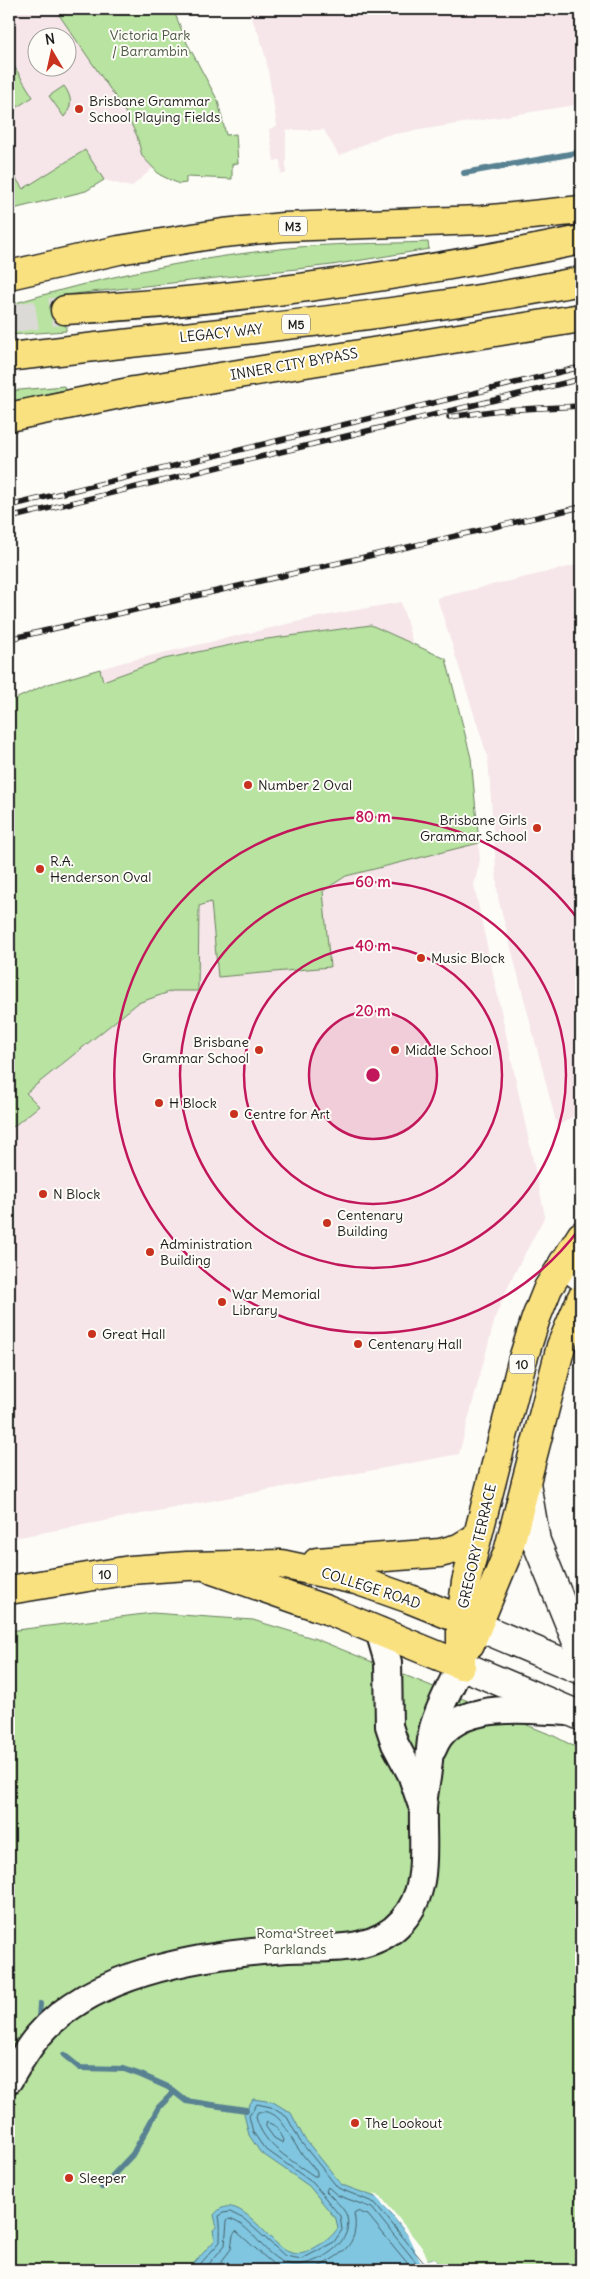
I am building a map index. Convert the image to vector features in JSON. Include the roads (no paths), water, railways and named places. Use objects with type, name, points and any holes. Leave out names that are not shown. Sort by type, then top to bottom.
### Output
[{"type":"main road","name":"M3","points":[[9,275],[119,250],[223,233],[283,227],[482,220],[581,210]]},
{"type":"main road","points":[[65,310],[174,303],[361,280],[581,240]]},
{"type":"main road","name":"LEGACY WAY","points":[[9,356],[335,320],[438,306],[581,281]]},
{"type":"main road","name":"INNER CITY BYPASS","points":[[9,417],[57,405],[354,353],[581,318]]},
{"type":"main road","points":[[9,424],[57,405]]},
{"type":"main road","name":"GREGORY TERRACE","points":[[461,1666],[469,1623],[466,1582],[530,1336],[545,1296],[572,1270],[581,1236]]},
{"type":"main road","name":"GREGORY TERRACE","points":[[469,1623],[508,1552],[561,1346],[581,1299]]},
{"type":"main road","points":[[526,1483],[536,1542],[581,1652]]},
{"type":"main road","name":"10","points":[[281,1564],[440,1553],[459,1548],[478,1537]]},
{"type":"main road","name":"COLLEGE ROAD","points":[[9,1590],[130,1570],[281,1564],[356,1580],[469,1623]]},
{"type":"main road","name":"COLLEGE ROAD","points":[[202,1566],[327,1610],[461,1666]]},
{"type":"main road","points":[[469,1623],[581,1670]]},
{"type":"main road","points":[[461,1666],[577,1714]]},
{"type":"street","points":[[379,1631],[388,1662],[389,1726],[395,1744],[411,1774],[423,1808]]},
{"type":"street","points":[[9,2080],[38,2035],[82,1999],[106,1987],[167,1967],[207,1958],[267,1950],[344,1948],[366,1944],[386,1934],[401,1923],[414,1906],[420,1889],[423,1870],[423,1808],[433,1728],[461,1666]]},
{"type":"street","points":[[429,1760],[436,1742],[442,1733],[451,1724],[465,1716],[504,1711],[577,1714]]},
{"type":"water","points":[[253,2099],[273,2102],[291,2113],[304,2138],[342,2185],[378,2198],[428,2260],[434,2258],[442,2270],[197,2270],[194,2263],[215,2240],[213,2230],[217,2227],[214,2215],[223,2208],[233,2207],[243,2212],[281,2247],[296,2254],[311,2250],[328,2240],[338,2228],[336,2219],[309,2186],[260,2152],[249,2135],[244,2114]]},
{"type":"waterway","points":[[464,173],[581,152]]},
{"type":"waterway","points":[[39,2018],[40,2004]]},
{"type":"waterway","points":[[64,2055],[80,2068],[124,2069],[141,2075],[168,2087],[186,2101],[246,2110]]},
{"type":"waterway","points":[[102,2187],[133,2154],[159,2107],[174,2092]]},
{"type":"tunnel","points":[[9,319],[65,310]]},
{"type":"railway","points":[[9,506],[581,367]]},
{"type":"railway","points":[[9,518],[581,379]]},
{"type":"railway","points":[[449,417],[500,410],[581,406]]},
{"type":"railway","points":[[9,639],[581,507]]},
{"type":"place","name":"Brisbane Grammar School Playing Fields","points":[[79,109]]},
{"type":"place","name":"Number 2 Oval","points":[[248,785]]},
{"type":"place","name":"Brisbane Girls Grammar School","points":[[537,828]]},
{"type":"place","name":"R.A. Henderson Oval","points":[[40,869]]},
{"type":"place","name":"Music Block","points":[[421,958]]},
{"type":"place","name":"Brisbane Grammar School","points":[[259,1050]]},
{"type":"place","name":"Middle School","points":[[395,1050]]},
{"type":"place","name":"H Block","points":[[159,1103]]},
{"type":"place","name":"Centre for Art","points":[[234,1114]]},
{"type":"place","name":"N Block","points":[[43,1194]]},
{"type":"place","name":"Centenary Building","points":[[327,1223]]},
{"type":"place","name":"Administration Building","points":[[150,1252]]},
{"type":"place","name":"War Memorial Library","points":[[222,1302]]},
{"type":"place","name":"Great Hall","points":[[92,1334]]},
{"type":"place","name":"Centenary Hall","points":[[358,1344]]},
{"type":"place","name":"The Lookout","points":[[355,2123]]},
{"type":"place","name":"Sleeper","points":[[69,2178]]},
{"type":"park label","name":"Victoria Park / Barrambin","points":[[150,43]]},
{"type":"park label","name":"Roma Street Parklands","points":[[295,1942]]}]
